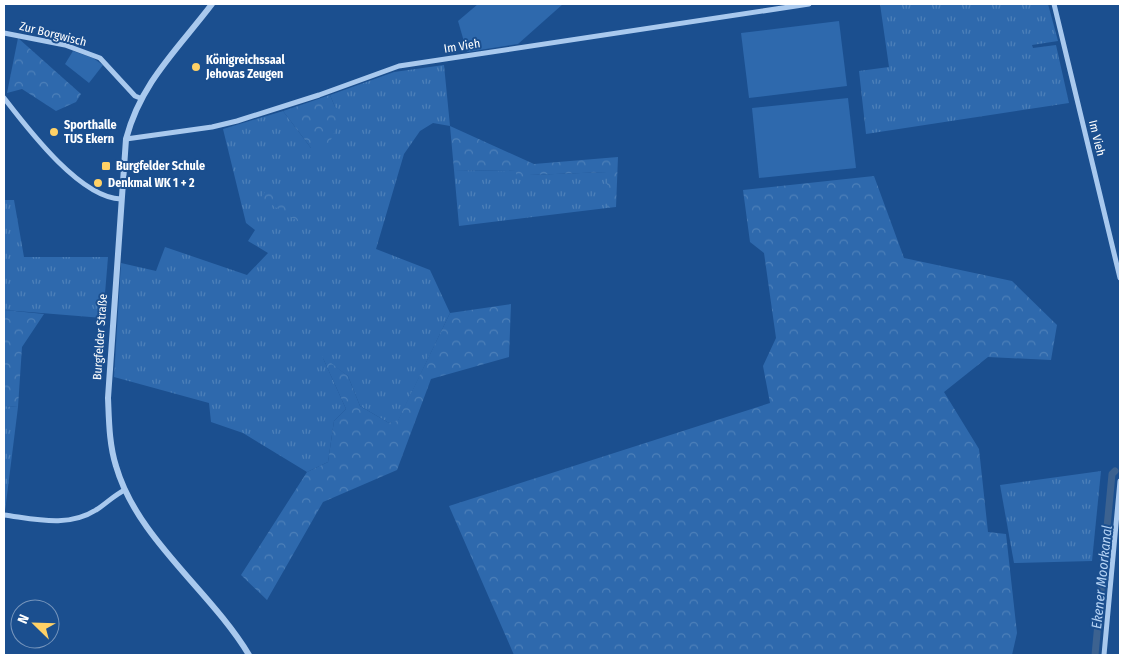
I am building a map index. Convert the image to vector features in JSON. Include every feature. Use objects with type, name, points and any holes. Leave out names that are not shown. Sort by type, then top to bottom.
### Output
[{"type":"street","name":"Burgfelder Straße","points":[[212,4],[162,65],[140,98],[126,139],[120,199],[108,398],[113,454],[125,490],[143,522],[225,618],[249,655]]},
{"type":"street","name":"Im Vieh","points":[[126,139],[212,127],[237,121],[319,95],[399,66],[808,4]]},
{"type":"street","name":"Im Vieh","points":[[1054,4],[1120,278]]},
{"type":"street","name":"Zur Borgwisch","points":[[4,33],[65,45],[100,58],[135,96],[140,98]]},
{"type":"street","points":[[4,98],[65,169],[86,188],[103,196],[120,199]]},
{"type":"street","points":[[1104,655],[1120,481]]},
{"type":"street","points":[[4,515],[55,521],[72,520],[96,510],[125,490]]},
{"type":"green space","points":[[478,4],[563,4],[518,44],[467,52],[458,21]]},
{"type":"green space","points":[[880,4],[1048,4],[1058,41],[1032,45],[1033,48],[1056,45],[1069,103],[866,134],[859,71],[889,67]]},
{"type":"green space","points":[[839,21],[847,86],[749,98],[741,33]]},
{"type":"green space","points":[[18,38],[81,94],[76,102],[56,111],[22,89],[7,93]]},
{"type":"green space","points":[[73,51],[93,58],[103,65],[89,83],[65,64]]},
{"type":"green space","points":[[444,65],[450,126],[433,123],[420,131],[404,154],[376,249],[430,270],[450,313],[398,421],[389,423],[360,406],[348,376],[323,358],[346,409],[334,421],[328,462],[307,472],[243,433],[211,422],[209,403],[114,377],[121,263],[156,271],[165,247],[247,275],[268,253],[248,241],[255,230],[246,223],[223,129],[283,111],[311,148],[335,107],[330,95],[394,72]]},
{"type":"green space","points":[[330,95],[335,107],[344,112],[327,148],[311,148],[283,111]]},
{"type":"green space","points":[[848,98],[856,168],[759,178],[752,108]]},
{"type":"green space","points":[[450,126],[534,164],[618,157],[616,207],[607,208],[607,172],[529,175],[526,181],[516,177],[516,171],[454,170]]},
{"type":"green space","points":[[454,170],[516,171],[529,175],[607,172],[607,208],[459,226]]},
{"type":"green space","points":[[874,176],[904,258],[1012,281],[1057,325],[1051,360],[988,357],[944,392],[979,449],[988,532],[1006,534],[1017,633],[1012,655],[514,655],[449,506],[770,403],[763,366],[776,338],[764,253],[750,242],[743,190]]},
{"type":"green space","points":[[267,189],[304,216],[299,222],[261,198]]},
{"type":"green space","points":[[4,200],[14,200],[24,257],[108,257],[103,318],[4,310]]},
{"type":"green space","points":[[511,304],[509,357],[431,379],[397,470],[323,502],[267,600],[241,575],[307,472],[328,462],[334,421],[346,409],[322,356],[348,376],[360,406],[389,423],[398,420],[450,313]]},
{"type":"green space","points":[[4,310],[44,314],[22,347],[18,407],[4,406]]},
{"type":"green space","points":[[4,406],[18,407],[5,511],[4,510]]},
{"type":"green space","points":[[1101,471],[1092,561],[1014,563],[1000,485]]},
{"type":"waterway","name":"Ekener Moorkanal","points":[[1095,655],[1112,474],[1115,471]]},
{"type":"place","name":"Königreichssaal Jehovas Zeugen","points":[[196,67]]},
{"type":"place","name":"Sporthalle TUS Ekern","points":[[54,132]]},
{"type":"place","name":"Burgfelder Schule","points":[[106,166]]},
{"type":"place","name":"Denkmal WK 1 + 2","points":[[98,183]]}]
